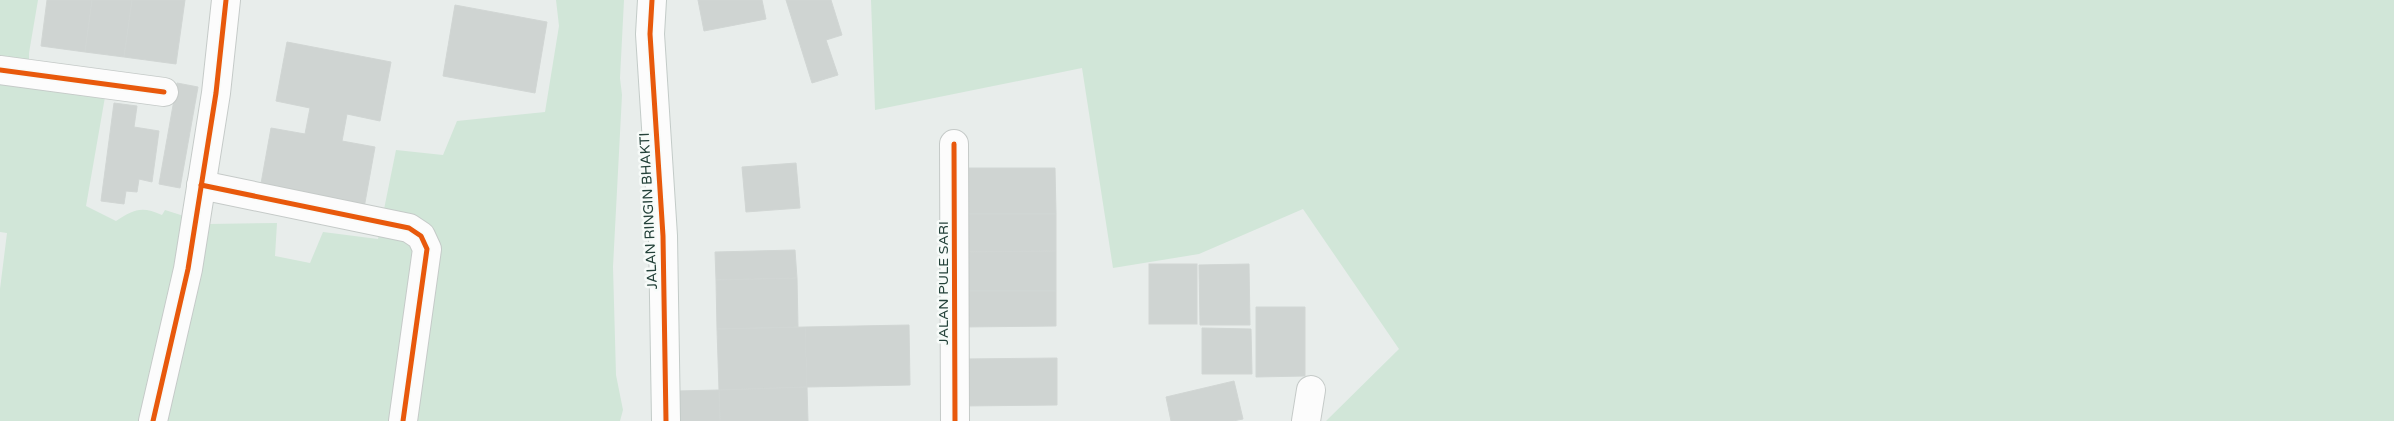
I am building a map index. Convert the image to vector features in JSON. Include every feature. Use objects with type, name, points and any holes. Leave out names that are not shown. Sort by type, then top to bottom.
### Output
[{"type":"street","points":[[153,421],[188,269],[216,93],[226,0]]},
{"type":"street","name":"JALAN RINGIN BHAKTI","points":[[652,0],[650,34],[663,236],[666,421]]},
{"type":"street","points":[[0,70],[164,92]]},
{"type":"street","name":"JALAN PULE SARI","points":[[954,144],[956,421]]},
{"type":"street","points":[[201,185],[409,228],[421,236],[427,249],[403,421]]},
{"type":"street","points":[[1306,421],[1311,390]]},
{"type":"green space","points":[[0,0],[38,0],[29,53],[29,80],[105,97],[86,206],[116,221],[133,211],[149,210],[162,215],[165,210],[209,224],[277,223],[275,256],[310,263],[323,232],[378,239],[396,150],[443,155],[457,121],[545,112],[559,26],[556,0],[624,0],[620,78],[622,95],[613,267],[616,375],[623,410],[620,421],[0,421],[0,289],[7,233],[0,232]]},
{"type":"green space","points":[[871,0],[2394,0],[2394,421],[1326,421],[1399,349],[1303,209],[1199,254],[1113,268],[1082,68],[875,110]]},
{"type":"building","points":[[47,0],[92,0],[85,52],[41,46]]},
{"type":"building","points":[[92,0],[132,0],[124,57],[85,52]]},
{"type":"building","points":[[132,0],[185,0],[176,64],[124,57]]},
{"type":"building","points":[[698,0],[762,0],[766,19],[704,31]]},
{"type":"building","points":[[786,0],[831,0],[842,35],[826,40],[838,75],[812,83]]},
{"type":"building","points":[[455,5],[547,22],[535,93],[443,76]]},
{"type":"building","points":[[287,42],[391,62],[380,121],[347,114],[342,141],[375,147],[364,208],[260,189],[271,128],[305,134],[310,108],[276,101]]},
{"type":"building","points":[[177,83],[198,87],[180,188],[159,184]]},
{"type":"building","points":[[114,103],[137,106],[134,127],[159,131],[152,182],[139,179],[137,192],[126,191],[124,204],[101,201]]},
{"type":"building","points":[[796,163],[800,208],[746,212],[742,167]]},
{"type":"building","points":[[961,168],[1055,168],[1056,214],[961,214]]},
{"type":"building","points":[[961,214],[1056,214],[1056,251],[962,252]]},
{"type":"building","points":[[795,250],[797,278],[716,280],[715,252]]},
{"type":"building","points":[[1056,251],[1056,291],[963,291],[962,252]]},
{"type":"building","points":[[1149,264],[1197,264],[1197,324],[1149,324]]},
{"type":"building","points":[[1249,264],[1250,325],[1200,325],[1199,265]]},
{"type":"building","points":[[797,278],[798,327],[717,329],[716,280]]},
{"type":"building","points":[[963,291],[1056,291],[1056,326],[963,327]]},
{"type":"building","points":[[1256,307],[1305,307],[1305,376],[1256,377]]},
{"type":"building","points":[[909,325],[910,385],[807,387],[805,327]]},
{"type":"building","points":[[805,327],[807,387],[719,390],[717,329]]},
{"type":"building","points":[[1202,328],[1251,329],[1252,374],[1202,374]]},
{"type":"building","points":[[1057,358],[1057,405],[963,406],[963,359]]},
{"type":"building","points":[[1234,381],[1243,419],[1233,421],[1171,421],[1166,397]]},
{"type":"building","points":[[807,387],[808,421],[720,421],[719,390]]},
{"type":"building","points":[[719,390],[720,421],[678,421],[677,391]]},
{"type":"cycle path","points":[[153,421],[188,269],[216,93],[226,0]]},
{"type":"cycle path","points":[[652,0],[650,34],[663,236],[666,421]]},
{"type":"cycle path","points":[[0,70],[164,92]]},
{"type":"cycle path","points":[[954,144],[955,421]]},
{"type":"cycle path","points":[[201,185],[409,228],[421,236],[427,249],[403,421]]}]
